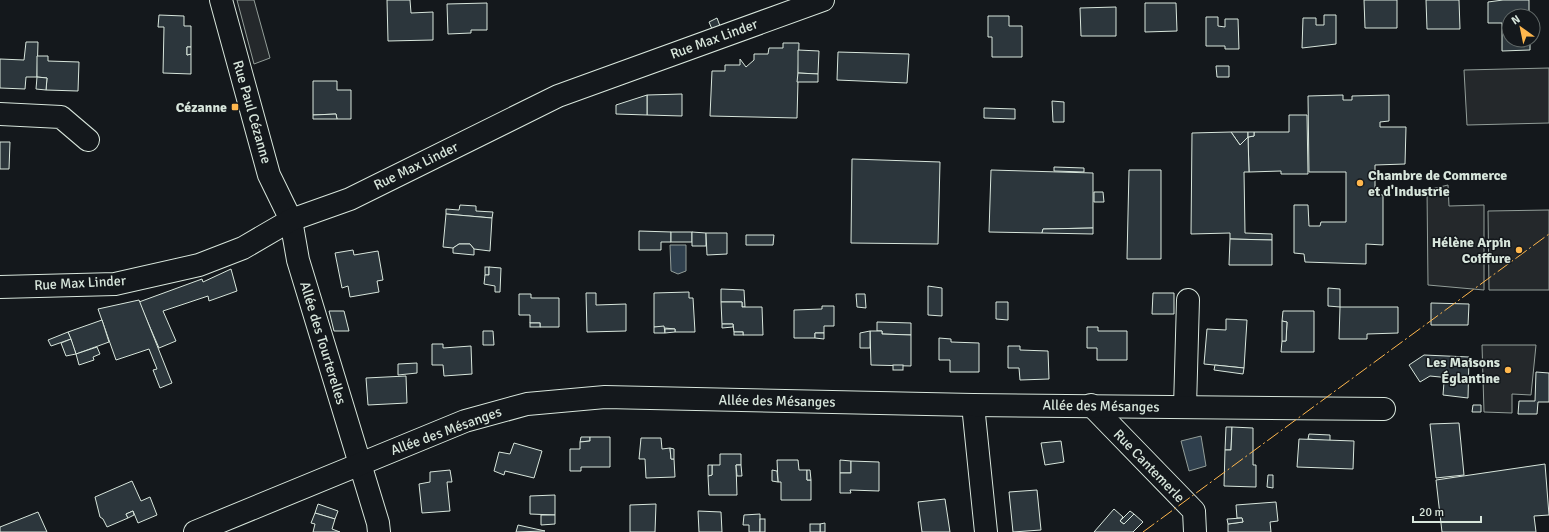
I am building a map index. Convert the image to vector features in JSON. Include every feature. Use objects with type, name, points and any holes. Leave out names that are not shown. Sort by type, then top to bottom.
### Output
[{"type":"street","name":"Rue Paul Cézanne","points":[[221,0],[269,174],[291,220]]},
{"type":"street","name":"Rue Max Linder","points":[[0,287],[115,284],[199,265],[243,248],[291,220],[350,198],[558,96],[823,0]]},
{"type":"street","points":[[0,114],[61,117],[88,140]]},
{"type":"street","name":"Allée des Tourterelles","points":[[291,220],[298,260],[378,523],[379,532]]},
{"type":"street","points":[[1186,407],[1188,300]]},
{"type":"street","name":"Allée des Mésanges","points":[[195,532],[465,421],[527,404],[605,397],[973,405],[1384,409]]},
{"type":"street","points":[[973,405],[986,532]]},
{"type":"street","name":"Rue Cantemerle","points":[[1091,405],[1194,511],[1196,532]]},
{"type":"shaded area","points":[[237,0],[254,0],[270,58],[254,64]]},
{"type":"shaded area","points":[[1549,68],[1549,123],[1467,125],[1464,70]]},
{"type":"shaded area","points":[[1448,185],[1449,206],[1484,205],[1484,290],[1428,285],[1427,190]]},
{"type":"shaded area","name":"Hélène Arpin Coiffure","points":[[1549,210],[1549,290],[1489,290],[1488,211]]},
{"type":"shaded area","name":"Les Maisons Églantine","points":[[1482,345],[1536,345],[1531,395],[1512,394],[1512,413],[1484,412]]},
{"type":"water","points":[[670,245],[686,245],[686,271],[678,274],[671,271]]},
{"type":"water","points":[[1201,436],[1206,466],[1189,471],[1181,441]]},
{"type":"building","points":[[387,0],[410,0],[411,13],[433,12],[433,40],[388,41]]},
{"type":"building","points":[[1364,0],[1397,0],[1397,28],[1365,28]]},
{"type":"building","points":[[1426,0],[1459,0],[1460,29],[1427,29]]},
{"type":"building","points":[[1503,0],[1529,0],[1529,8],[1501,8],[1501,23],[1488,23],[1488,2]]},
{"type":"building","points":[[487,3],[487,30],[471,30],[471,33],[448,34],[447,4]]},
{"type":"building","points":[[1145,3],[1176,3],[1177,31],[1145,32]]},
{"type":"building","points":[[1116,7],[1116,36],[1081,36],[1080,8]]},
{"type":"building","points":[[159,15],[184,16],[184,26],[191,26],[191,47],[187,47],[187,55],[191,54],[191,74],[163,73],[164,27],[158,27]]},
{"type":"building","points":[[1324,15],[1336,15],[1336,44],[1302,48],[1303,18],[1316,18],[1316,25],[1324,25]]},
{"type":"building","points":[[988,16],[1009,16],[1009,26],[1022,26],[1022,57],[992,57],[992,37],[988,37]]},
{"type":"building","points":[[1206,17],[1218,17],[1218,26],[1225,27],[1225,19],[1238,19],[1239,49],[1225,49],[1225,46],[1206,46]]},
{"type":"building","points":[[717,18],[720,26],[712,29],[709,22]]},
{"type":"building","points":[[26,42],[38,42],[37,77],[26,77],[25,89],[0,88],[0,59],[24,60]]},
{"type":"building","points":[[783,43],[799,43],[797,118],[710,116],[712,71],[725,71],[725,65],[740,65],[740,59],[746,67],[754,60],[754,54],[768,54],[769,48],[783,48]]},
{"type":"building","points":[[187,47],[191,47],[191,54],[187,55]]},
{"type":"building","points":[[1502,48],[1530,48],[1530,50],[1502,51]]},
{"type":"building","points":[[798,50],[819,51],[818,74],[798,73]]},
{"type":"building","points":[[838,52],[909,54],[907,83],[837,80]]},
{"type":"building","points":[[37,56],[48,56],[48,61],[79,62],[78,91],[46,90],[47,78],[37,77]]},
{"type":"building","points":[[1216,66],[1229,66],[1229,77],[1217,77]]},
{"type":"building","points":[[798,73],[818,74],[818,82],[797,82]]},
{"type":"building","points":[[37,77],[47,78],[46,90],[36,89]]},
{"type":"building","points":[[313,81],[337,81],[337,90],[351,90],[351,119],[337,119],[336,114],[313,115]]},
{"type":"building","points":[[682,94],[682,116],[647,115],[647,95]]},
{"type":"building","points":[[647,95],[647,115],[616,114],[616,105]]},
{"type":"building","name":"Chambre de Commerce et d'Industrie","points":[[1343,95],[1343,100],[1352,100],[1352,96],[1389,95],[1389,121],[1380,122],[1380,127],[1406,127],[1405,164],[1375,165],[1375,194],[1383,195],[1383,245],[1366,244],[1366,264],[1305,262],[1304,254],[1294,253],[1294,205],[1308,205],[1309,226],[1320,226],[1321,222],[1346,222],[1346,172],[1309,172],[1308,96]]},
{"type":"building","points":[[1052,101],[1064,102],[1064,122],[1053,122]]},
{"type":"building","points":[[984,108],[1015,109],[1015,119],[984,118]]},
{"type":"building","points":[[336,114],[337,119],[313,119],[313,115]]},
{"type":"building","points":[[1289,115],[1307,115],[1308,174],[1281,174],[1281,171],[1249,172],[1248,137],[1254,136],[1254,132],[1289,132]]},
{"type":"building","points":[[1231,132],[1248,132],[1248,137],[1240,145]]},
{"type":"building","points":[[1231,132],[1240,145],[1248,137],[1249,172],[1244,172],[1245,233],[1272,234],[1272,240],[1230,239],[1230,233],[1191,234],[1192,133]]},
{"type":"building","points":[[1248,132],[1254,132],[1254,136],[1248,137]]},
{"type":"building","points":[[0,142],[10,142],[9,169],[0,169]]},
{"type":"building","points":[[852,159],[940,162],[938,244],[851,243]]},
{"type":"building","points":[[1054,167],[1084,168],[1084,172],[1054,171]]},
{"type":"building","points":[[991,170],[1093,173],[1093,228],[1043,229],[1042,233],[989,232]]},
{"type":"building","points":[[1129,170],[1161,170],[1161,259],[1127,259]]},
{"type":"building","points":[[1094,192],[1103,192],[1104,202],[1094,202]]},
{"type":"building","points":[[460,205],[476,206],[476,211],[493,212],[492,218],[446,214],[446,209],[459,210]]},
{"type":"building","points":[[446,214],[492,218],[490,251],[474,249],[470,244],[459,244],[453,248],[443,247]]},
{"type":"building","points":[[1093,228],[1093,234],[1042,233],[1043,229]]},
{"type":"building","points":[[639,231],[671,232],[671,242],[661,242],[661,250],[639,250]]},
{"type":"building","points":[[671,232],[692,232],[692,242],[671,242]]},
{"type":"building","points":[[692,232],[706,233],[706,246],[692,246]]},
{"type":"building","points":[[706,233],[727,233],[727,254],[707,255]]},
{"type":"building","points":[[746,235],[774,235],[773,245],[746,245]]},
{"type":"building","points":[[1230,239],[1272,240],[1272,265],[1229,265]]},
{"type":"building","points":[[459,244],[470,244],[474,249],[474,255],[453,253],[453,248]]},
{"type":"building","points":[[353,250],[354,255],[378,251],[383,280],[377,281],[379,292],[350,297],[348,286],[342,288],[335,253]]},
{"type":"building","points":[[485,267],[489,267],[489,275],[485,275]]},
{"type":"building","points":[[489,267],[501,268],[500,292],[495,292],[495,286],[484,284],[485,275],[489,275]]},
{"type":"building","points":[[231,269],[237,291],[209,301],[208,296],[163,311],[176,341],[159,348],[139,302],[202,279],[203,282]]},
{"type":"building","points":[[928,286],[942,288],[942,316],[928,315]]},
{"type":"building","points":[[1328,288],[1340,289],[1340,307],[1328,306]]},
{"type":"building","points":[[721,289],[744,290],[745,307],[742,307],[742,302],[721,302]]},
{"type":"building","points":[[689,292],[689,298],[693,298],[695,332],[675,332],[675,329],[654,327],[654,293]]},
{"type":"building","points":[[586,293],[596,293],[596,305],[626,304],[626,331],[587,332]]},
{"type":"building","points":[[1153,293],[1174,293],[1174,314],[1152,314]]},
{"type":"building","points":[[519,294],[531,294],[531,298],[559,298],[559,327],[540,327],[540,323],[530,323],[530,315],[519,315]]},
{"type":"building","points":[[856,294],[865,294],[866,308],[857,307]]},
{"type":"building","points":[[139,300],[172,383],[160,388],[153,370],[157,369],[149,349],[116,360],[98,309]]},
{"type":"building","points":[[721,302],[742,302],[742,307],[762,307],[763,335],[743,335],[743,332],[734,332],[733,324],[722,324]]},
{"type":"building","points":[[996,302],[1008,302],[1008,320],[996,319]]},
{"type":"building","points":[[1431,303],[1469,304],[1468,325],[1431,325]]},
{"type":"building","points":[[822,306],[834,306],[834,326],[824,326],[824,333],[815,333],[815,338],[794,338],[794,310],[822,309]]},
{"type":"building","points":[[1340,307],[1398,307],[1398,333],[1367,334],[1367,339],[1339,339]]},
{"type":"building","points":[[329,311],[344,311],[349,331],[334,331]]},
{"type":"building","points":[[1283,311],[1314,311],[1314,352],[1281,352],[1282,341],[1286,341],[1287,322],[1282,321]]},
{"type":"building","points":[[1226,319],[1247,320],[1244,368],[1204,364],[1207,329],[1226,330]]},
{"type":"building","points":[[102,320],[109,342],[76,354],[68,332]]},
{"type":"building","points":[[1282,321],[1287,322],[1286,341],[1282,341]]},
{"type":"building","points":[[877,322],[911,323],[911,335],[882,334],[882,331],[877,331]]},
{"type":"building","points":[[530,323],[540,323],[540,327],[530,327]]},
{"type":"building","points":[[722,324],[733,324],[733,327],[722,328]]},
{"type":"building","points":[[664,326],[665,333],[654,333],[654,327]]},
{"type":"building","points":[[1087,327],[1098,327],[1098,331],[1127,331],[1127,360],[1097,360],[1097,348],[1087,348]]},
{"type":"building","points":[[665,329],[675,329],[675,332],[665,333]]},
{"type":"building","points":[[483,331],[493,331],[494,345],[483,345]]},
{"type":"building","points":[[870,331],[882,331],[882,334],[911,335],[911,366],[871,365]]},
{"type":"building","points":[[870,331],[870,348],[860,348],[860,333]]},
{"type":"building","points":[[68,332],[71,339],[51,346],[48,340]]},
{"type":"building","points":[[734,332],[743,332],[743,335],[734,335]]},
{"type":"building","points":[[815,333],[824,333],[824,339],[815,338]]},
{"type":"building","points":[[939,338],[951,339],[951,342],[979,343],[979,372],[950,372],[950,360],[939,360]]},
{"type":"building","points":[[71,339],[76,354],[66,356],[61,343]]},
{"type":"building","points":[[432,344],[443,344],[443,348],[471,346],[472,374],[444,376],[443,365],[432,365]]},
{"type":"building","points":[[1008,346],[1020,346],[1020,350],[1048,351],[1049,379],[1020,380],[1019,368],[1008,368]]},
{"type":"building","points":[[97,347],[100,354],[93,357],[94,360],[79,365],[76,354]]},
{"type":"building","points":[[1424,355],[1469,357],[1468,398],[1443,395],[1444,382],[1450,382],[1450,378],[1430,376],[1420,382],[1409,365]]},
{"type":"building","points":[[417,363],[417,373],[398,375],[398,364]]},
{"type":"building","points":[[893,365],[903,365],[903,370],[893,370]]},
{"type":"building","points":[[1215,365],[1244,368],[1243,374],[1214,370]]},
{"type":"building","points":[[1536,372],[1549,373],[1549,402],[1538,402],[1537,414],[1518,414],[1519,401],[1535,401]]},
{"type":"building","points":[[406,376],[407,403],[368,405],[366,378]]},
{"type":"building","points":[[1444,377],[1450,378],[1450,382],[1444,382]]},
{"type":"building","points":[[1473,405],[1481,405],[1481,412],[1472,412]]},
{"type":"building","points":[[1459,423],[1464,475],[1436,478],[1430,424]]},
{"type":"building","points":[[1226,427],[1232,427],[1231,450],[1225,450]]},
{"type":"building","points":[[1232,427],[1253,428],[1253,465],[1256,465],[1256,487],[1224,486],[1225,450],[1231,450]]},
{"type":"building","points":[[1309,434],[1330,435],[1330,441],[1308,439]]},
{"type":"building","points":[[581,437],[590,437],[590,441],[580,442]]},
{"type":"building","points":[[590,437],[610,437],[610,467],[581,467],[581,471],[570,471],[570,449],[580,449],[580,442],[590,441]]},
{"type":"building","points":[[641,438],[661,438],[662,449],[670,448],[671,459],[674,459],[675,477],[646,478],[645,459],[639,459]]},
{"type":"building","points":[[1299,439],[1354,441],[1353,469],[1297,467]]},
{"type":"building","points":[[1061,441],[1064,462],[1045,465],[1041,443]]},
{"type":"building","points":[[514,443],[542,451],[534,478],[505,471],[504,475],[494,471],[499,452],[510,454]]},
{"type":"building","points":[[670,448],[674,449],[674,459],[671,459]]},
{"type":"building","points":[[720,454],[741,454],[741,465],[736,465],[737,495],[709,495],[708,476],[712,475],[712,465],[720,465]]},
{"type":"building","points":[[777,460],[798,460],[799,470],[807,470],[807,480],[811,480],[811,500],[781,500],[781,482],[778,482]]},
{"type":"building","points":[[840,460],[851,461],[851,473],[840,473]]},
{"type":"building","points":[[851,461],[879,462],[879,491],[850,490],[851,493],[840,493],[840,473],[851,473]]},
{"type":"building","points":[[1545,464],[1549,515],[1534,516],[1536,532],[1442,532],[1436,480]]},
{"type":"building","points":[[708,465],[712,465],[712,475],[708,476]]},
{"type":"building","points":[[736,465],[741,465],[742,476],[737,476]]},
{"type":"building","points":[[450,470],[452,482],[447,482],[450,511],[422,513],[419,484],[430,482],[430,472]]},
{"type":"building","points":[[772,470],[777,471],[778,482],[772,481]]},
{"type":"building","points":[[807,470],[810,470],[811,480],[807,480]]},
{"type":"building","points":[[1268,475],[1273,475],[1273,488],[1267,487]]},
{"type":"building","points":[[132,481],[141,501],[150,497],[157,515],[138,523],[133,511],[126,514],[128,518],[107,527],[103,519],[100,517],[95,497]]},
{"type":"building","points":[[1037,490],[1041,530],[1013,532],[1009,492]]},
{"type":"building","points":[[555,495],[555,515],[530,514],[530,496]]},
{"type":"building","points":[[945,499],[950,532],[922,532],[918,502]]},
{"type":"building","points":[[1276,502],[1278,521],[1270,522],[1271,532],[1228,532],[1228,524],[1243,522],[1242,518],[1237,518],[1236,505]]},
{"type":"building","points":[[318,504],[338,511],[335,519],[315,513]]},
{"type":"building","points":[[656,504],[655,532],[630,532],[630,505]]},
{"type":"building","points":[[1114,509],[1123,517],[1120,521],[1124,524],[1134,514],[1143,522],[1133,532],[1094,532]]},
{"type":"building","points":[[133,511],[134,515],[128,518],[126,514]]},
{"type":"building","points":[[698,511],[721,512],[722,532],[699,532]]},
{"type":"building","points":[[1130,511],[1134,514],[1124,524],[1120,521]]},
{"type":"building","points":[[38,512],[47,532],[0,532],[0,527]]},
{"type":"building","points":[[315,513],[335,519],[332,529],[340,532],[313,532],[315,524],[311,523]]},
{"type":"building","points":[[760,514],[760,532],[749,532],[749,525],[743,525],[744,515]]},
{"type":"building","points":[[541,515],[555,515],[555,524],[541,525]]},
{"type":"building","points":[[1242,518],[1243,522],[1228,524],[1227,519]]},
{"type":"building","points":[[760,519],[765,519],[765,532],[760,532]]},
{"type":"building","points":[[825,523],[825,532],[820,532],[820,524]]},
{"type":"building","points":[[810,524],[820,524],[820,532],[810,532]]},
{"type":"building","points":[[518,525],[545,531],[516,532]]},
{"type":"power","points":[[1143,532],[1549,234]]},
{"type":"place","name":"Cézanne","points":[[235,107]]},
{"type":"place","name":"Chambre de Commerce et d'Industrie","points":[[1360,183]]},
{"type":"place","name":"Hélène Arpin Coiffure","points":[[1519,250]]},
{"type":"place","name":"Les Maisons Églantine","points":[[1508,370]]}]
